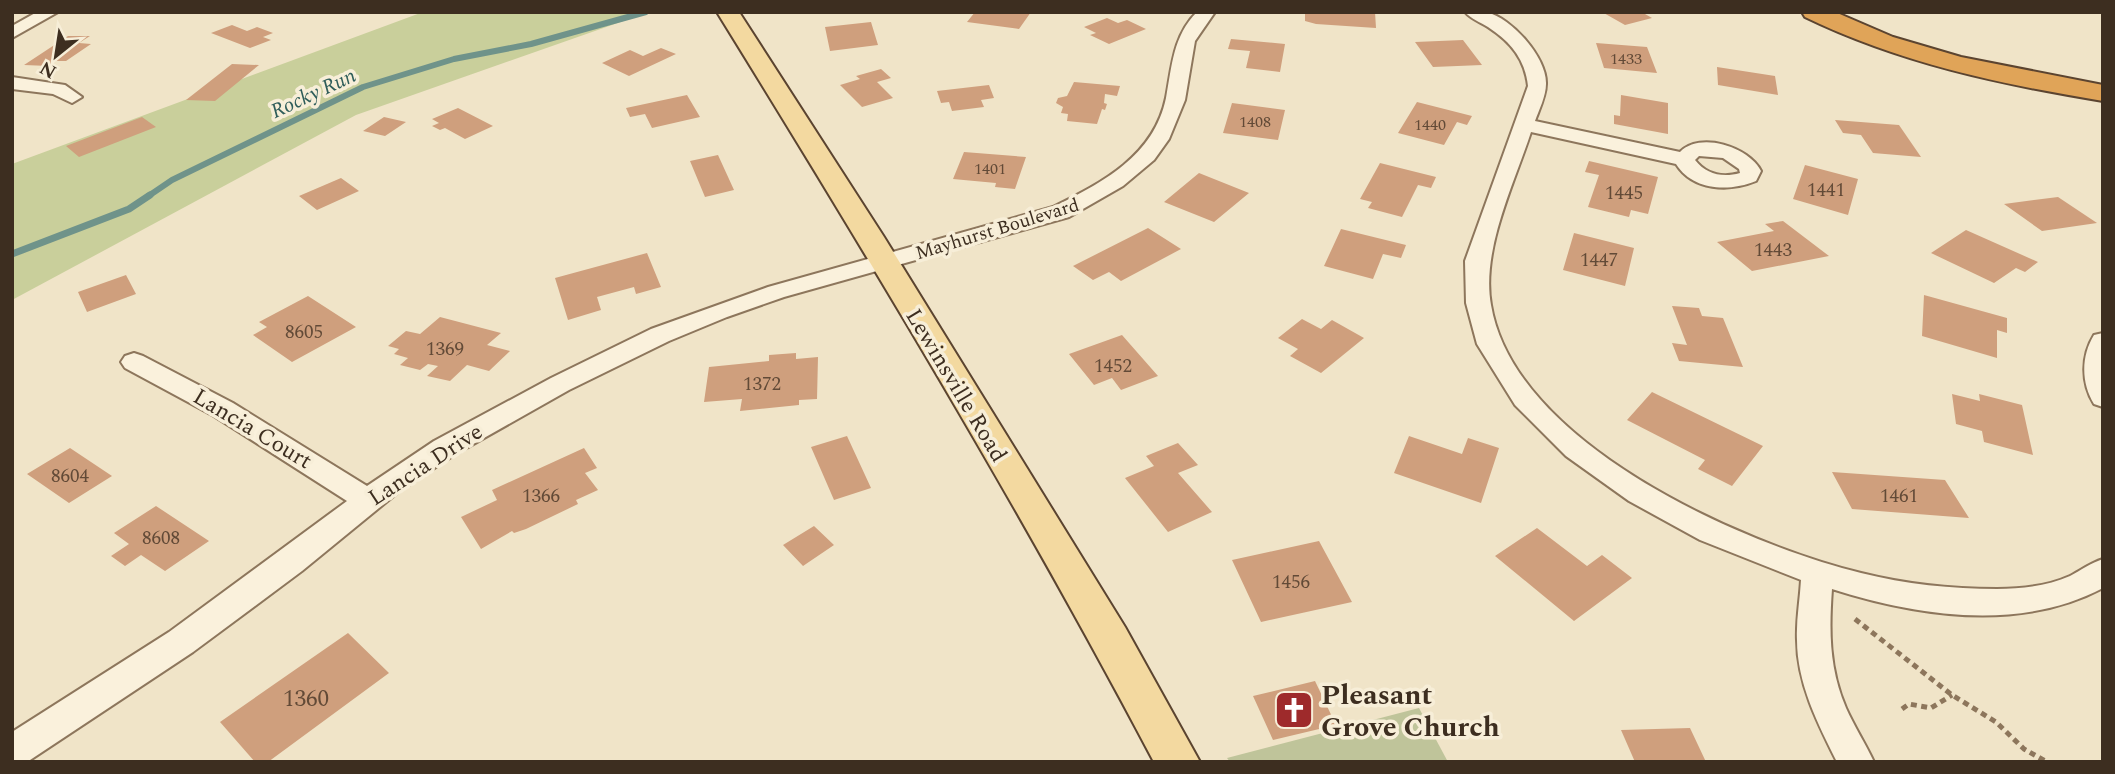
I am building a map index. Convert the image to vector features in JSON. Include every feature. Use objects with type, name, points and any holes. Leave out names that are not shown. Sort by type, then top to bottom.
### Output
[{"type":"highway","points":[[1814,12],[1881,42],[1945,63],[2094,91]]},
{"type":"highway","points":[[1863,12],[1932,39],[1984,53],[2041,63],[2103,69]]},
{"type":"main road","name":"Lewinsville Road","points":[[728,12],[884,262],[1110,639],[1178,762]]},
{"type":"street","points":[[12,33],[50,12]]},
{"type":"street","name":"Mayhurst Boulevard","points":[[884,262],[1061,212],[1121,179],[1157,144],[1168,124],[1182,47],[1191,28],[1207,12]]},
{"type":"street","points":[[1473,12],[1511,36],[1532,60],[1537,86],[1477,261],[1475,286],[1479,315],[1501,364],[1523,395],[1553,427],[1632,488],[1734,543],[1817,575],[1872,591],[1927,600],[1973,603],[2018,601],[2056,593],[2094,578],[2103,571]]},
{"type":"street","points":[[12,83],[58,89],[72,97]]},
{"type":"street","points":[[1523,124],[1685,159]]},
{"type":"street","name":"Lancia Drive","points":[[12,752],[181,642],[291,562],[367,500],[444,448],[560,384],[660,335],[776,292],[884,262]]},
{"type":"street","points":[[2103,341],[2097,353],[2096,374],[2103,398]]},
{"type":"street","name":"Lancia Court","points":[[134,362],[252,425],[367,500]]},
{"type":"street","points":[[1817,575],[1813,642],[1820,681],[1835,724],[1856,762]]},
{"type":"path","points":[[1855,619],[1892,645],[1952,695],[1996,722],[2024,749],[2047,762]]},
{"type":"path","points":[[1902,709],[1909,704],[1931,708],[1952,695]]},
{"type":"green space","points":[[423,12],[649,12],[356,115],[12,300],[12,164]]},
{"type":"green space","points":[[1419,708],[1448,762],[1230,762],[1227,758]]},
{"type":"building","points":[[975,12],[1031,12],[1019,29],[967,22]]},
{"type":"building","points":[[1305,12],[1375,12],[1376,28],[1316,24],[1305,21]]},
{"type":"building","points":[[1602,12],[1649,12],[1645,14],[1652,18],[1625,25]]},
{"type":"building","points":[[1107,18],[1118,23],[1127,20],[1146,29],[1109,44],[1090,35],[1096,33],[1084,27]]},
{"type":"building","points":[[871,22],[878,45],[830,51],[825,27]]},
{"type":"building","points":[[232,25],[247,31],[257,27],[273,33],[263,37],[271,40],[250,48],[211,33]]},
{"type":"building","points":[[68,36],[90,36],[79,43],[91,44],[66,61],[56,61],[49,66],[24,65]]},
{"type":"building","points":[[1231,39],[1285,44],[1280,72],[1246,68],[1250,51],[1228,49]]},
{"type":"building","points":[[1463,40],[1482,65],[1433,67],[1415,42]]},
{"type":"building","points":[[1596,43],[1647,47],[1657,73],[1604,68]]},
{"type":"building","points":[[661,48],[676,54],[629,76],[602,63],[630,50],[643,56]]},
{"type":"building","points":[[232,64],[259,65],[215,101],[186,100]]},
{"type":"building","points":[[1717,67],[1775,76],[1778,95],[1718,85]]},
{"type":"building","points":[[881,69],[891,78],[877,82],[893,98],[862,107],[840,85],[860,79],[856,76]]},
{"type":"building","points":[[1074,82],[1120,86],[1117,96],[1105,94],[1104,103],[1107,104],[1105,110],[1102,109],[1097,124],[1067,121],[1068,114],[1061,113],[1063,107],[1056,103],[1058,98],[1067,96]]},
{"type":"building","points":[[989,85],[994,98],[981,100],[984,107],[952,111],[949,102],[941,103],[937,91]]},
{"type":"building","points":[[687,95],[700,117],[652,128],[645,114],[630,117],[626,108]]},
{"type":"building","points":[[1621,95],[1668,103],[1668,134],[1614,124],[1614,115],[1620,116]]},
{"type":"building","points":[[1417,102],[1472,116],[1467,125],[1457,122],[1444,145],[1398,133]]},
{"type":"building","points":[[1232,103],[1285,110],[1278,140],[1223,133]]},
{"type":"building","points":[[458,108],[493,126],[465,139],[445,128],[440,130],[432,126],[439,123],[432,119]]},
{"type":"building","points":[[142,117],[156,127],[79,157],[66,146]]},
{"type":"building","points":[[384,117],[406,122],[385,136],[363,131]]},
{"type":"building","points":[[1835,120],[1899,125],[1921,157],[1873,153],[1861,135],[1843,133]]},
{"type":"building","points":[[964,152],[1026,157],[1015,189],[995,187],[996,183],[953,179]]},
{"type":"building","points":[[718,155],[734,190],[705,197],[690,161]]},
{"type":"building","points":[[1589,161],[1658,177],[1648,214],[1631,210],[1629,217],[1588,207],[1599,175],[1585,172]]},
{"type":"building","points":[[1380,163],[1436,177],[1431,188],[1418,185],[1402,217],[1368,208],[1372,202],[1360,199]]},
{"type":"building","points":[[1805,165],[1858,179],[1848,215],[1793,199]]},
{"type":"building","points":[[1199,173],[1249,193],[1214,222],[1164,202]]},
{"type":"building","points":[[341,178],[359,191],[317,210],[299,196]]},
{"type":"building","points":[[2058,197],[2097,223],[2042,231],[2004,204]]},
{"type":"building","points":[[1783,221],[1829,256],[1752,271],[1717,242],[1774,231],[1765,224]]},
{"type":"building","points":[[1148,228],[1181,249],[1121,281],[1109,272],[1093,280],[1073,266]]},
{"type":"building","points":[[1341,229],[1406,245],[1401,258],[1383,254],[1373,279],[1324,266]]},
{"type":"building","points":[[1966,230],[2038,262],[2025,272],[2016,268],[1994,283],[1931,253]]},
{"type":"building","points":[[1574,233],[1634,248],[1625,286],[1563,270]]},
{"type":"building","points":[[647,253],[661,287],[636,294],[634,287],[597,297],[601,310],[568,320],[555,278]]},
{"type":"building","points":[[126,275],[136,294],[87,312],[78,292]]},
{"type":"building","points":[[1924,295],[2007,318],[2007,333],[1997,330],[1997,358],[1922,336]]},
{"type":"building","points":[[308,296],[356,327],[292,362],[253,335],[267,327],[259,322]]},
{"type":"building","points":[[1672,306],[1699,308],[1702,316],[1723,318],[1743,367],[1679,361],[1672,343],[1687,345]]},
{"type":"building","points":[[440,317],[501,333],[487,345],[510,351],[489,371],[467,365],[450,381],[427,376],[438,366],[428,364],[420,370],[400,365],[408,358],[394,354],[399,349],[388,346],[406,331],[420,334]]},
{"type":"building","points":[[1302,319],[1321,329],[1332,320],[1364,338],[1321,373],[1290,356],[1298,349],[1278,338]]},
{"type":"building","points":[[1122,335],[1158,376],[1121,390],[1112,378],[1094,385],[1069,354]]},
{"type":"building","points":[[796,353],[796,359],[818,357],[817,399],[799,400],[799,405],[740,411],[742,399],[704,402],[709,367],[769,361],[769,355]]},
{"type":"building","points":[[1652,392],[1763,446],[1732,486],[1698,469],[1705,460],[1627,420]]},
{"type":"building","points":[[1952,394],[1980,401],[1979,394],[2022,405],[2033,455],[1984,442],[1982,431],[1956,424]]},
{"type":"building","points":[[847,436],[871,488],[834,500],[811,447]]},
{"type":"building","points":[[1409,436],[1462,454],[1468,438],[1499,448],[1481,503],[1394,473]]},
{"type":"building","points":[[1178,443],[1198,465],[1178,473],[1212,512],[1168,532],[1125,478],[1154,466],[1146,456]]},
{"type":"building","points":[[70,448],[112,476],[69,503],[27,474]]},
{"type":"building","points":[[584,448],[597,468],[585,473],[598,490],[576,500],[578,504],[526,529],[514,533],[512,531],[481,549],[461,517],[497,500],[492,490]]},
{"type":"building","points":[[1832,472],[1945,480],[1969,518],[1852,509]]},
{"type":"building","points":[[156,506],[209,541],[165,571],[141,555],[125,566],[111,556],[129,544],[114,533]]},
{"type":"building","points":[[814,526],[834,545],[803,566],[783,545]]},
{"type":"building","points":[[1537,528],[1587,566],[1602,555],[1632,578],[1574,621],[1495,556]]},
{"type":"building","points":[[1319,541],[1352,602],[1261,622],[1232,560]]},
{"type":"building","points":[[348,633],[389,673],[268,762],[255,762],[220,722]]},
{"type":"building","name":"Pleasant Grove Church","points":[[1315,681],[1336,725],[1273,740],[1253,696]]},
{"type":"building","points":[[1690,728],[1706,762],[1635,762],[1621,730]]},
{"type":"waterway","name":"Rocky Run","points":[[147,197],[172,180],[363,87],[454,59],[531,44],[646,12]]},
{"type":"waterway","name":"Rocky Run","points":[[12,254],[129,209],[147,197]]},
{"type":"place","name":"Pleasant Grove Church","points":[[1294,710]]}]
